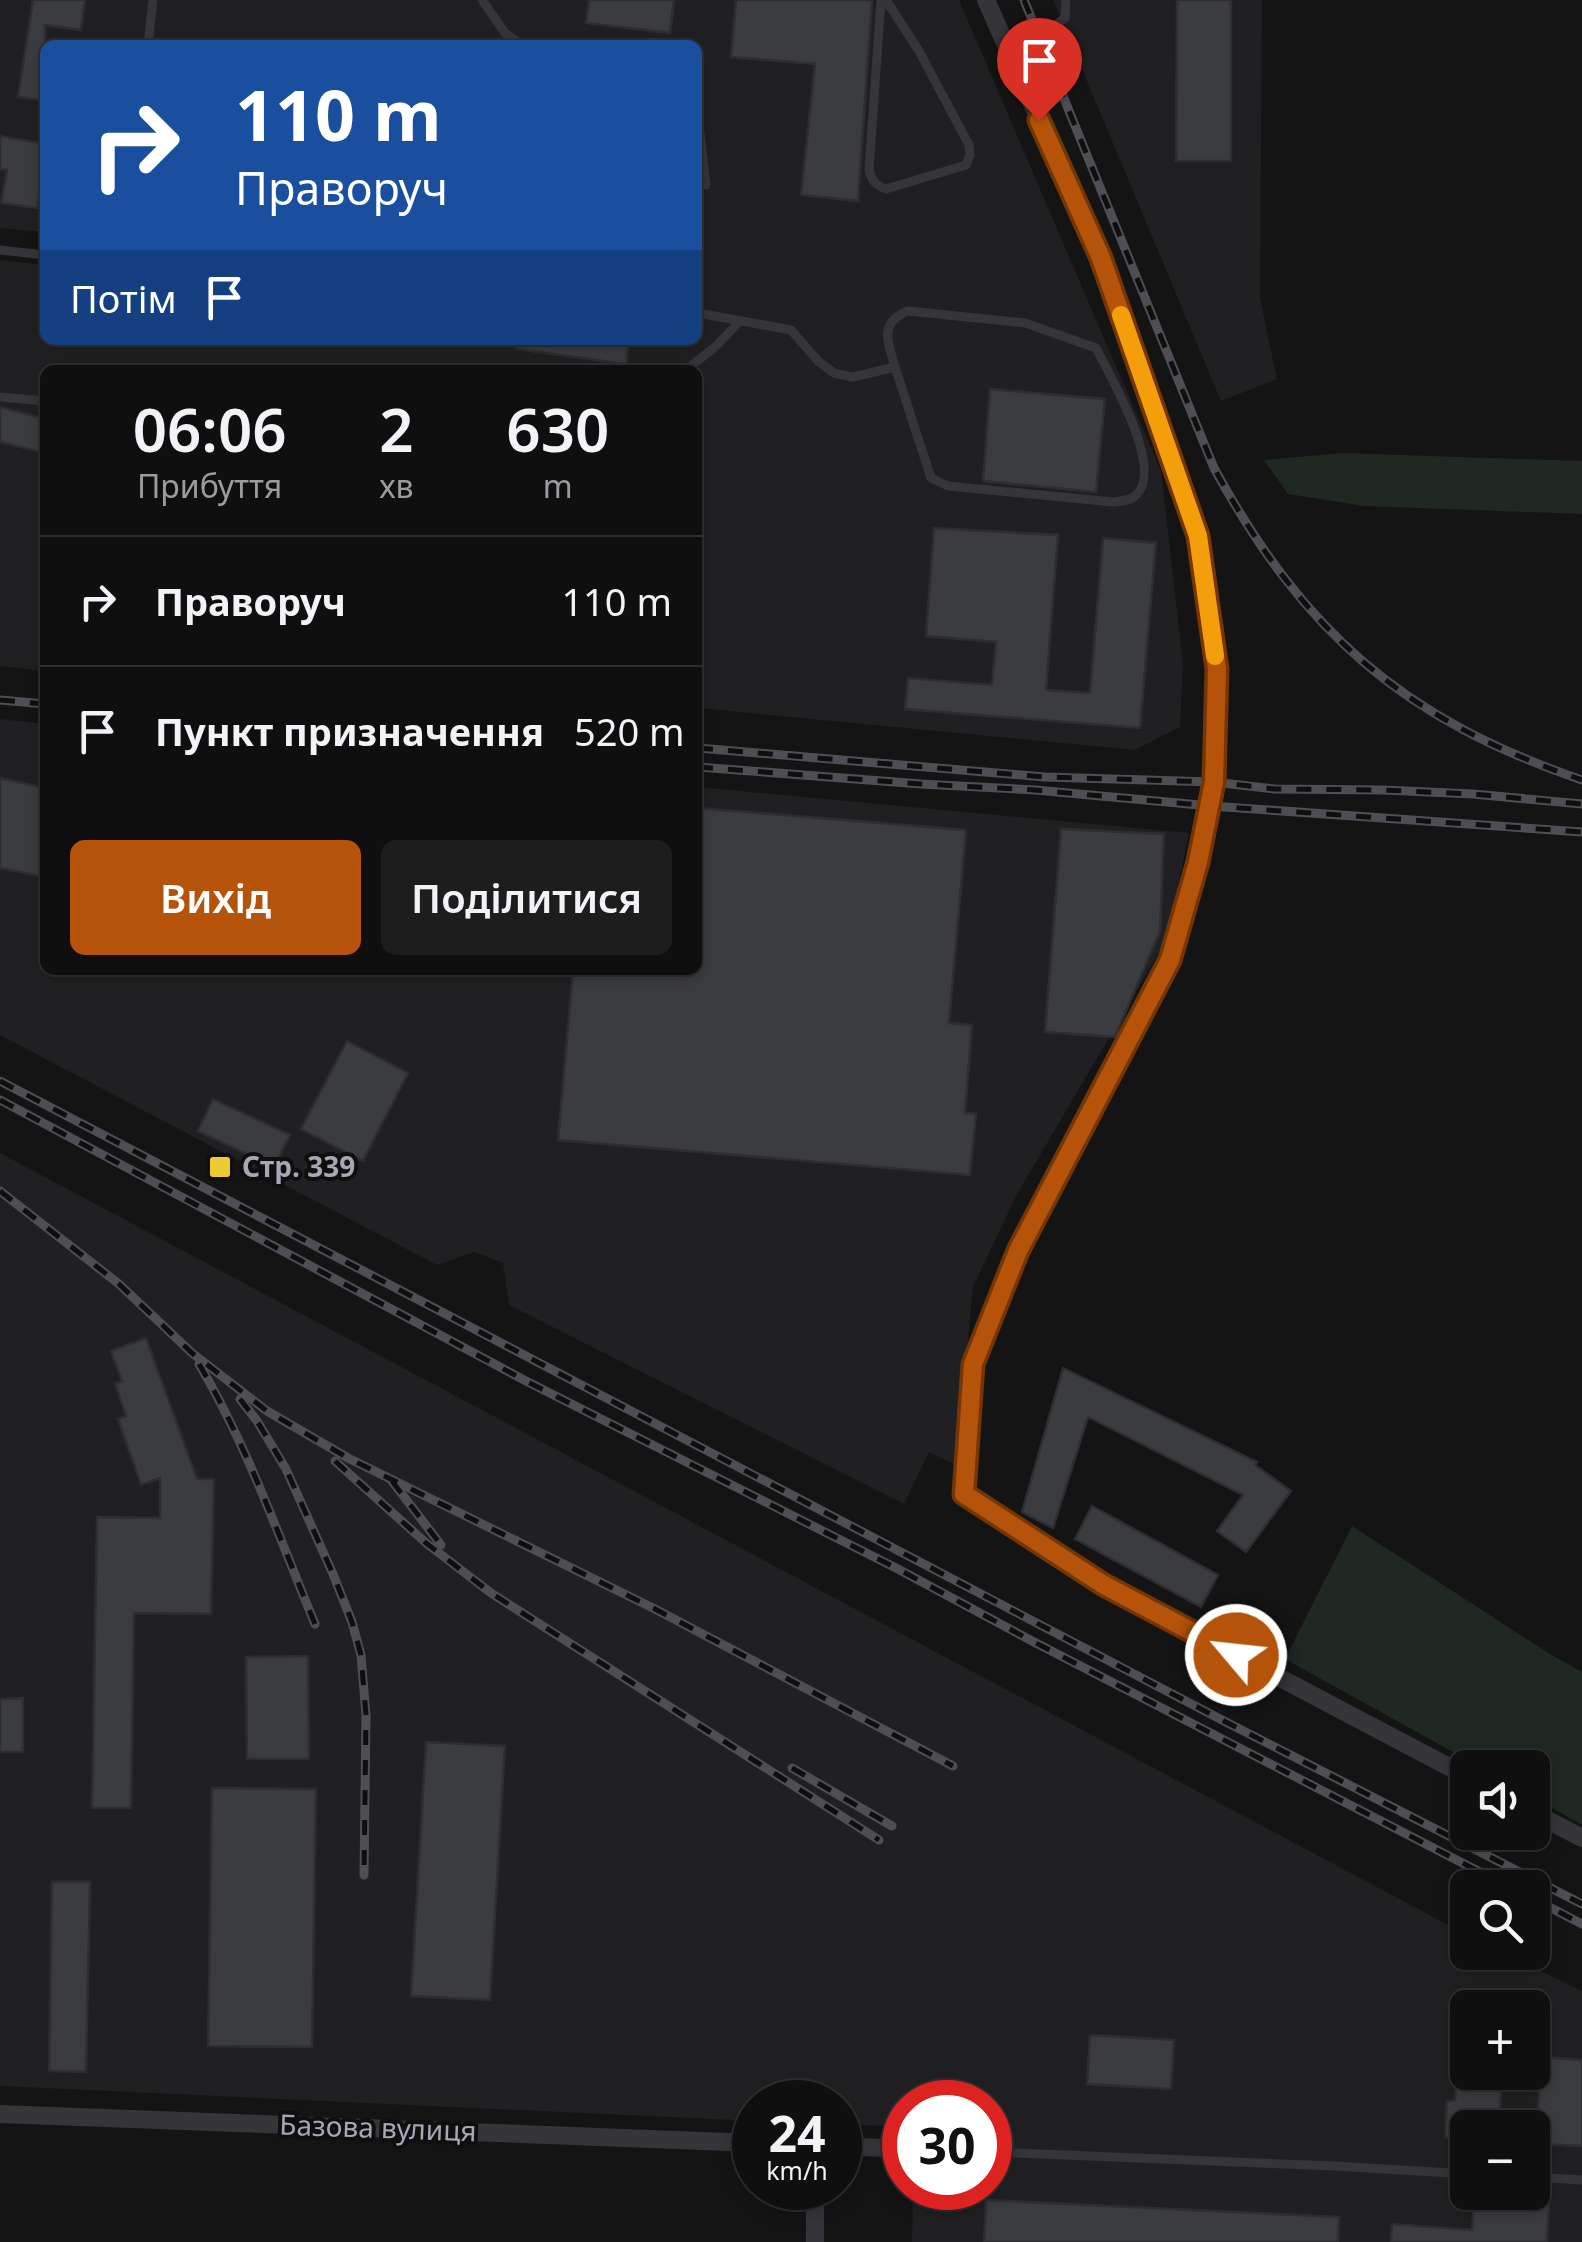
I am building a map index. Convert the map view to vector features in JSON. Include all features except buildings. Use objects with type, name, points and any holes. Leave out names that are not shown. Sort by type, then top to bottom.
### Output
[{"type":"street","points":[[986,0],[1101,258],[1198,536],[1217,669],[1214,782],[1198,862],[1170,960],[1018,1251],[973,1364],[964,1494],[1104,1585],[1450,1768]]},
{"type":"street","points":[[1550,1821],[1582,1838]]},
{"type":"street","name":"Базова вулиця","points":[[0,2114],[732,2142]]},
{"type":"street","points":[[815,2210],[815,2242]]},
{"type":"lane","points":[[149,40],[153,0]]},
{"type":"lane","points":[[482,0],[515,40]]},
{"type":"lane","points":[[884,0],[927,66],[969,145],[970,155],[966,165],[886,189],[877,186],[869,170],[884,0]]},
{"type":"lane","points":[[1008,51],[1065,18],[1066,0]]},
{"type":"lane","points":[[702,150],[706,184]]},
{"type":"lane","points":[[0,250],[40,254]]},
{"type":"lane","points":[[908,311],[1024,323],[1096,348],[1139,442],[1142,486],[1136,496],[1113,502],[939,483],[931,478],[895,367],[888,329],[900,314],[908,311]]},
{"type":"lane","points":[[702,314],[791,330],[834,373],[853,377],[895,367]]},
{"type":"lane","points":[[692,365],[740,320]]},
{"type":"lane","points":[[0,396],[40,400]]},
{"type":"lane","points":[[1012,2153],[1450,2173]]},
{"type":"lane","points":[[1550,2178],[1582,2180]]},
{"type":"shaded area","points":[[0,0],[959,0],[1161,471],[1183,663],[1180,727],[1135,750],[702,708],[702,365],[40,365],[40,670],[0,666],[0,260],[40,264],[40,345],[702,345],[702,40],[40,40],[40,232],[0,228]]},
{"type":"shaded area","points":[[1053,0],[1262,0],[1260,298],[1277,379],[1221,401]]},
{"type":"shaded area","points":[[1342,453],[1582,461],[1582,514],[1364,506],[1288,494],[1264,460]]},
{"type":"shaded area","points":[[0,719],[40,723],[40,975],[702,975],[702,787],[1189,833],[1167,939],[1016,1196],[973,1287],[956,1465],[929,1452],[904,1504],[509,1305],[503,1263],[474,1252],[437,1265],[0,1035]]},
{"type":"shaded area","points":[[0,1153],[1450,1926],[1450,1970],[1538,1970],[1582,1991],[1582,2242],[912,2242],[913,2210],[1012,2210],[1012,2080],[882,2080],[882,2126],[862,2125],[862,2080],[732,2080],[732,2120],[0,2086]]},
{"type":"shaded area","points":[[1352,1526],[1582,1672],[1582,1825],[1550,1807],[1550,1750],[1450,1750],[1285,1659]]},
{"type":"railway","points":[[1024,0],[1214,468],[1284,578],[1365,663],[1411,698],[1518,756],[1582,780]]},
{"type":"railway","points":[[0,700],[40,704]]},
{"type":"railway","points":[[702,748],[1045,777],[1473,794],[1582,804]]},
{"type":"railway","points":[[702,767],[1582,832]]},
{"type":"railway","points":[[0,1081],[1582,1904]]},
{"type":"railway","points":[[0,1100],[526,1381],[896,1568],[1476,1870]]},
{"type":"railway","points":[[0,1191],[119,1284],[192,1353],[267,1411],[348,1458],[655,1609],[953,1766]]},
{"type":"railway","points":[[199,1364],[247,1459],[315,1624]]},
{"type":"railway","points":[[240,1399],[286,1469],[333,1574],[361,1655],[366,1715],[364,1875]]},
{"type":"railway","points":[[335,1461],[426,1543],[491,1593],[879,1840]]},
{"type":"railway","points":[[392,1481],[441,1545]]},
{"type":"railway","points":[[792,1768],[892,1826]]},
{"type":"railway","points":[[1550,1907],[1582,1924]]},
{"type":"slow traffic","points":[[1121,315],[1198,536],[1215,656]]},
{"type":"place","name":"Стр. 339","points":[[220,1167]]},
{"type":"route","points":[[1039,120],[1101,258],[1198,536],[1217,669],[1214,782],[1198,862],[1170,960],[1018,1251],[987,1324],[973,1364],[964,1494],[1104,1585],[1236,1655]]}]
